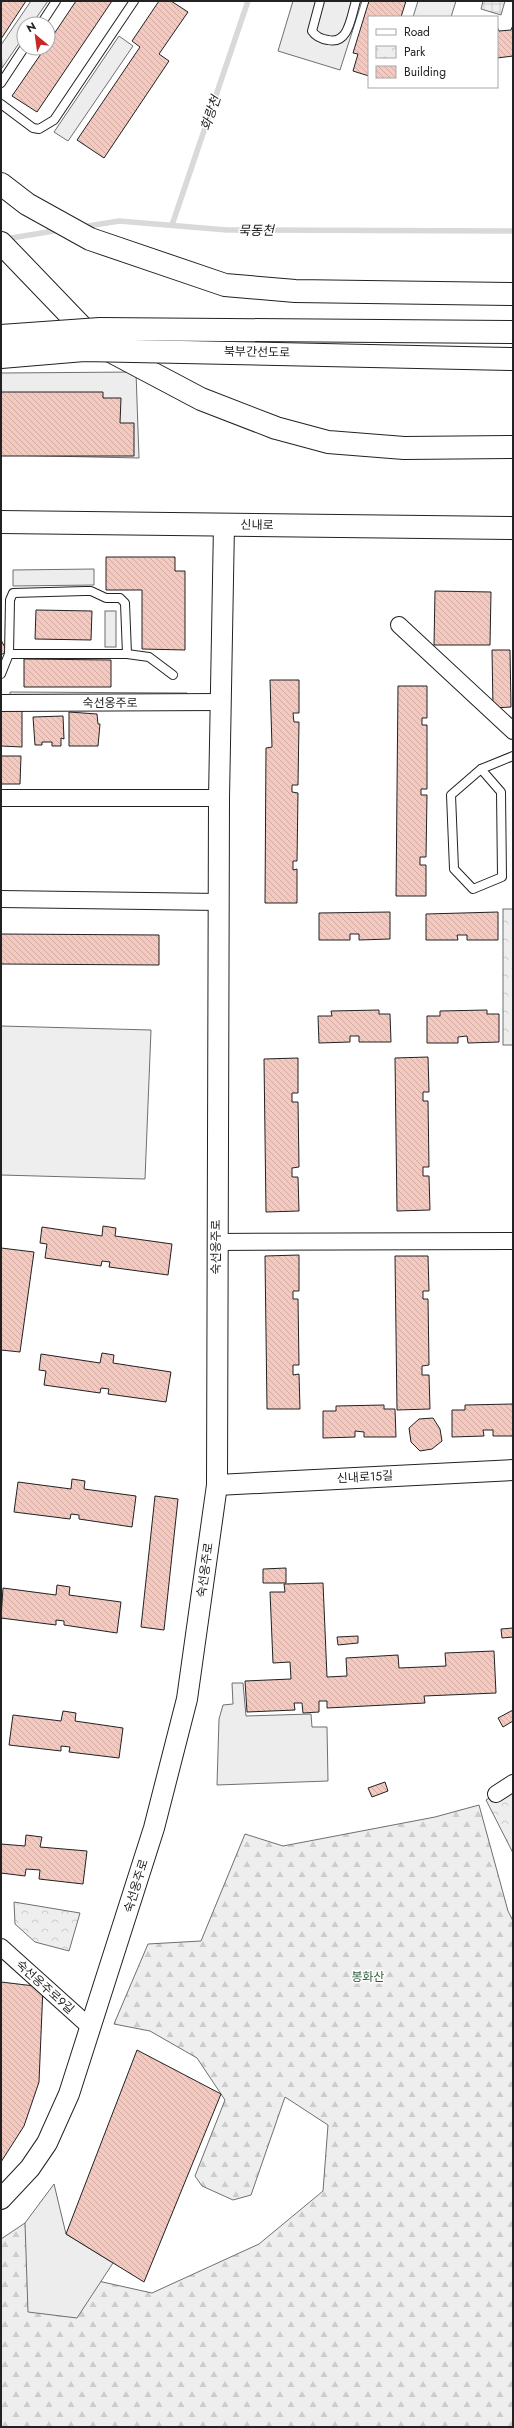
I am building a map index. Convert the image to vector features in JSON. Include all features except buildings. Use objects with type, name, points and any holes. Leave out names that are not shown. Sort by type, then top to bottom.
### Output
[{"type":"main road","points":[[1,184],[27,204],[90,239],[225,285],[295,291],[513,294]]},
{"type":"main road","points":[[1,243],[99,345],[200,398],[276,428],[336,443],[404,448],[513,447]]},
{"type":"main road","name":"북부간선도로","points":[[1,336],[100,329],[513,332]]},
{"type":"main road","name":"북부간선도로","points":[[1,357],[84,350],[513,359]]},
{"type":"main road","name":"신내로","points":[[1,522],[513,528]]},
{"type":"street","name":"숙선옹주로","points":[[1,2200],[30,2168],[47,2143],[69,2094],[154,1828],[187,1699],[217,1485],[216,1242],[219,798],[224,525]]},
{"type":"street","points":[[399,625],[513,731]]},
{"type":"street","name":"숙선옹주로","points":[[1,703],[220,702]]},
{"type":"street","points":[[1,798],[219,798]]},
{"type":"street","points":[[1,899],[219,902]]},
{"type":"street","points":[[216,1242],[513,1241]]},
{"type":"street","name":"신내로15길","points":[[217,1485],[513,1470]]},
{"type":"street","points":[[496,1794],[513,1783]]},
{"type":"street","name":"숙선옹주로9길","points":[[1,1947],[90,2027]]},
{"type":"lane","points":[[46,16],[56,1]]},
{"type":"lane","points":[[1,104],[33,128],[39,129],[48,125],[54,120],[134,1]]},
{"type":"lane","points":[[320,1],[312,31],[319,38],[334,42],[342,39],[346,34],[356,1]]},
{"type":"lane","points":[[1,83],[19,56]]},
{"type":"lane","points":[[1,674],[10,654],[10,600],[13,593],[85,591],[106,598],[123,600],[126,608],[127,654]]},
{"type":"lane","points":[[10,654],[127,654],[153,659],[173,675]]},
{"type":"lane","points":[[481,769],[501,792],[502,877],[473,889],[454,869],[451,795],[481,769],[513,756]]},
{"type":"green space","points":[[418,1],[456,1],[451,16],[413,16]]},
{"type":"green space","points":[[503,909],[513,909],[513,1045],[503,1045]]},
{"type":"green space","points":[[1,1026],[151,1030],[145,1179],[1,1175]]},
{"type":"green space","points":[[513,1783],[513,1853],[486,1800]]},
{"type":"green space","name":"봉화산","points":[[479,1805],[508,1911],[513,1921],[513,2427],[1,2427],[1,2239],[25,2223],[30,2235],[98,2281],[152,2293],[259,2244],[323,2191],[328,2125],[285,2097],[251,2195],[233,2200],[202,2186],[195,2176],[225,2100],[197,2058],[150,2031],[114,2024],[148,1944],[201,1941],[245,1834],[283,1846],[435,1817]]},
{"type":"green space","points":[[14,1902],[80,1913],[69,1951],[35,1942],[15,1924]]},
{"type":"shaded area","points":[[31,1],[48,1],[38,16],[21,16]]},
{"type":"shaded area","points":[[293,1],[362,1],[340,70],[278,51]]},
{"type":"shaded area","points":[[483,1],[505,1],[501,15],[481,9]]},
{"type":"shaded area","points":[[16,23],[16,48],[2,68],[1,45]]},
{"type":"shaded area","points":[[119,36],[133,46],[68,141],[54,132]]},
{"type":"shaded area","points":[[136,372],[139,458],[1,455],[1,373]]},
{"type":"shaded area","points":[[94,569],[94,585],[13,586],[13,570]]},
{"type":"shaded area","points":[[105,611],[116,611],[116,647],[105,647]]},
{"type":"shaded area","points":[[10,692],[187,693],[187,698],[10,697]]},
{"type":"shaded area","points":[[232,1683],[243,1683],[246,1716],[311,1714],[312,1727],[327,1727],[328,1781],[217,1785],[219,1719],[223,1705],[233,1704]]},
{"type":"shaded area","points":[[54,2184],[66,2234],[113,2263],[77,2318],[28,2312],[25,2223]]},
{"type":"waterway","name":"화랑천","points":[[172,225],[248,1]]},
{"type":"waterway","name":"묵동천","points":[[82,227],[119,221],[227,230],[513,231]]},
{"type":"waterway","name":"묵동천","points":[[5,239],[60,230]]}]
